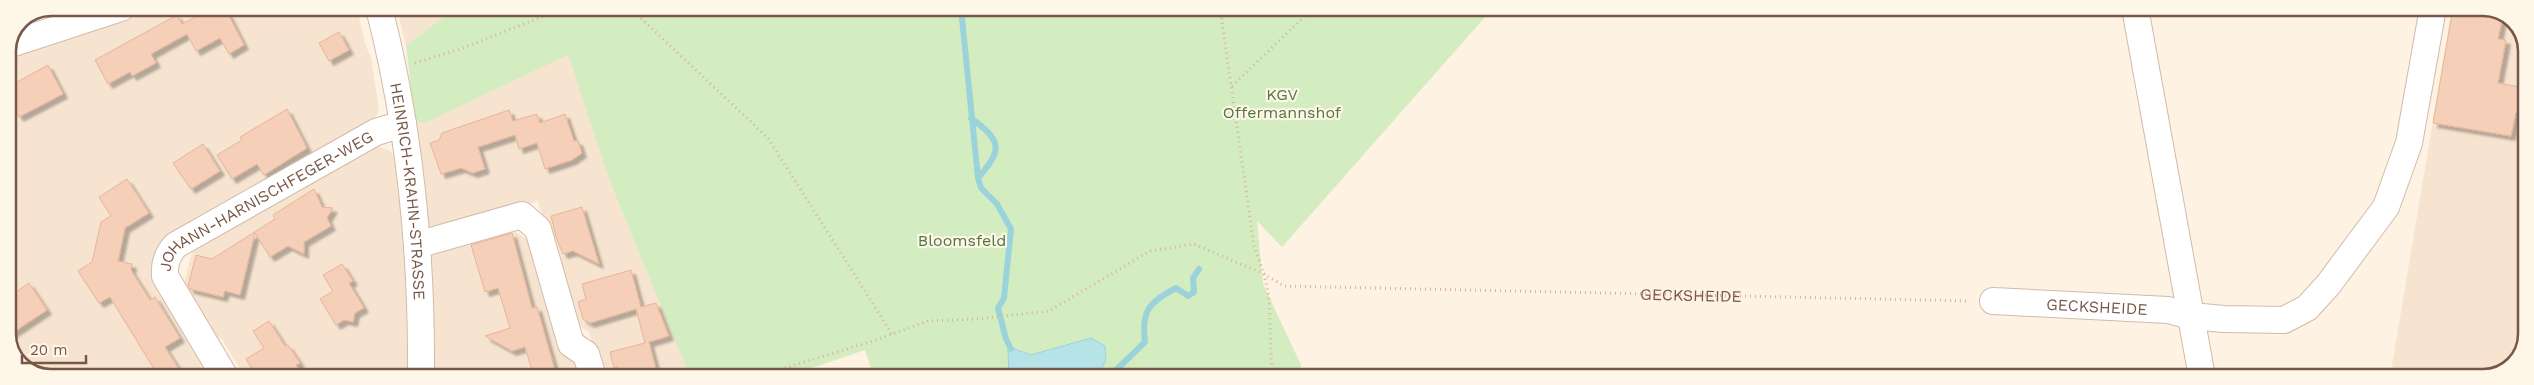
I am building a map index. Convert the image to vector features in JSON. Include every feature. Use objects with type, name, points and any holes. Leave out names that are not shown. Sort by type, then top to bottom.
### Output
[{"type":"street","points":[[18,42],[96,16]]},
{"type":"street","name":"HEINRICH-KRAHN-STRASSE","points":[[381,16],[395,70],[417,245],[421,304],[421,368]]},
{"type":"street","points":[[2137,17],[2200,369]]},
{"type":"street","name":"GECKSHEIDE","points":[[1993,301],[2168,310],[2191,316],[2284,320],[2308,308],[2328,285],[2386,207],[2409,143],[2430,17]]},
{"type":"street","name":"JOHANN-HARNISCHFEGER-WEG","points":[[221,368],[165,276],[164,266],[170,250],[376,132],[403,124]]},
{"type":"street","points":[[417,245],[522,215],[538,229],[571,344],[586,354],[590,368]]},
{"type":"path","points":[[395,70],[460,50],[544,16]]},
{"type":"path","points":[[639,16],[768,138],[892,334]]},
{"type":"path","points":[[1221,16],[1254,246],[1264,274],[1269,297],[1272,369]]},
{"type":"path","points":[[1231,87],[1304,17]]},
{"type":"path","name":"GECKSHEIDE","points":[[784,368],[892,334],[928,320],[977,319],[1049,310],[1150,251],[1194,244],[1264,274],[1284,286],[1993,301]]},
{"type":"shaded area","points":[[132,16],[359,16],[365,44],[371,58],[379,110],[374,121],[162,243],[213,368],[47,368],[36,365],[22,353],[16,336],[16,54]]},
{"type":"shaded area","points":[[399,16],[444,16],[406,46]]},
{"type":"shaded area","points":[[2450,17],[2492,17],[2509,28],[2517,42],[2518,49],[2516,345],[2506,360],[2489,368],[2391,369]]},
{"type":"shaded area","points":[[568,55],[610,182],[686,368],[599,368],[589,332],[571,321],[538,201],[428,236],[415,121],[425,123]]},
{"type":"shaded area","points":[[376,145],[390,151],[397,159],[409,333],[408,368],[240,368],[222,339],[214,336],[183,288],[192,252],[362,149]]},
{"type":"shaded area","points":[[506,226],[535,244],[585,368],[432,368],[429,249]]},
{"type":"green space","points":[[444,16],[1485,17],[1282,247],[1257,221],[1263,284],[1301,365],[1301,369],[871,368],[865,350],[811,368],[686,368],[610,182],[568,55],[425,123],[415,121],[406,46]]},
{"type":"water","points":[[1091,338],[1105,346],[1106,360],[1102,368],[1009,368],[1008,349],[1015,349],[1031,355]]},
{"type":"building","points":[[175,16],[178,16],[182,24],[197,16],[229,16],[244,45],[229,54],[220,38],[196,51],[187,34],[151,54],[156,63],[132,76],[130,72],[108,84],[95,60]]},
{"type":"building","points":[[2451,17],[2492,17],[2498,20],[2501,22],[2498,39],[2506,40],[2498,83],[2518,87],[2518,112],[2516,112],[2511,136],[2433,123]]},
{"type":"building","points":[[339,32],[349,50],[329,61],[319,43]]},
{"type":"building","points":[[48,65],[63,94],[19,117],[16,112],[16,83]]},
{"type":"building","points":[[287,109],[307,148],[264,175],[257,164],[232,179],[217,155],[242,140],[240,137]]},
{"type":"building","points":[[509,110],[513,121],[537,114],[540,123],[565,114],[574,141],[578,141],[582,153],[572,160],[545,169],[537,143],[519,149],[515,135],[478,147],[485,169],[473,173],[461,168],[441,174],[430,143],[439,140],[442,133]]},
{"type":"building","points":[[203,144],[220,171],[191,189],[173,163]]},
{"type":"building","points":[[127,179],[149,213],[125,228],[118,261],[132,264],[131,270],[150,300],[155,297],[180,338],[165,347],[178,368],[154,368],[110,297],[99,303],[78,271],[92,262],[101,222],[111,216],[99,197]]},
{"type":"building","points":[[314,189],[322,207],[333,208],[327,218],[331,226],[304,242],[304,254],[288,246],[270,257],[255,233],[240,295],[225,291],[223,297],[190,289],[188,286],[196,255],[212,259],[275,219],[273,215]]},
{"type":"building","points":[[582,207],[599,264],[573,251],[563,254],[556,237],[551,216]]},
{"type":"building","points":[[512,233],[532,308],[537,307],[554,368],[531,368],[525,347],[512,351],[485,336],[510,328],[498,288],[485,292],[471,245]]},
{"type":"building","points":[[342,264],[353,281],[349,283],[364,308],[355,313],[353,322],[344,320],[336,325],[320,299],[333,291],[323,275]]},
{"type":"building","points":[[631,270],[641,307],[656,303],[669,336],[649,342],[656,368],[614,368],[610,352],[645,343],[636,309],[590,323],[583,319],[578,302],[586,299],[582,284]]},
{"type":"building","points":[[29,283],[47,310],[16,331],[16,292]]},
{"type":"building","points":[[269,321],[285,346],[288,345],[300,363],[296,365],[298,368],[252,368],[246,359],[264,348],[253,331]]},
{"type":"waterway","points":[[962,16],[978,178],[981,188],[997,204],[1011,229],[1004,298],[998,308],[1006,339],[1011,349]]},
{"type":"waterway","points":[[971,118],[988,133],[996,145],[992,159],[978,178]]},
{"type":"waterway","points":[[1118,368],[1145,342],[1144,322],[1153,303],[1176,288],[1188,296],[1194,292],[1193,278],[1199,269]]},
{"type":"park label","name":"KGV Offermannshof","points":[[1282,103]]},
{"type":"park label","name":"Bloomsfeld","points":[[962,240]]}]
